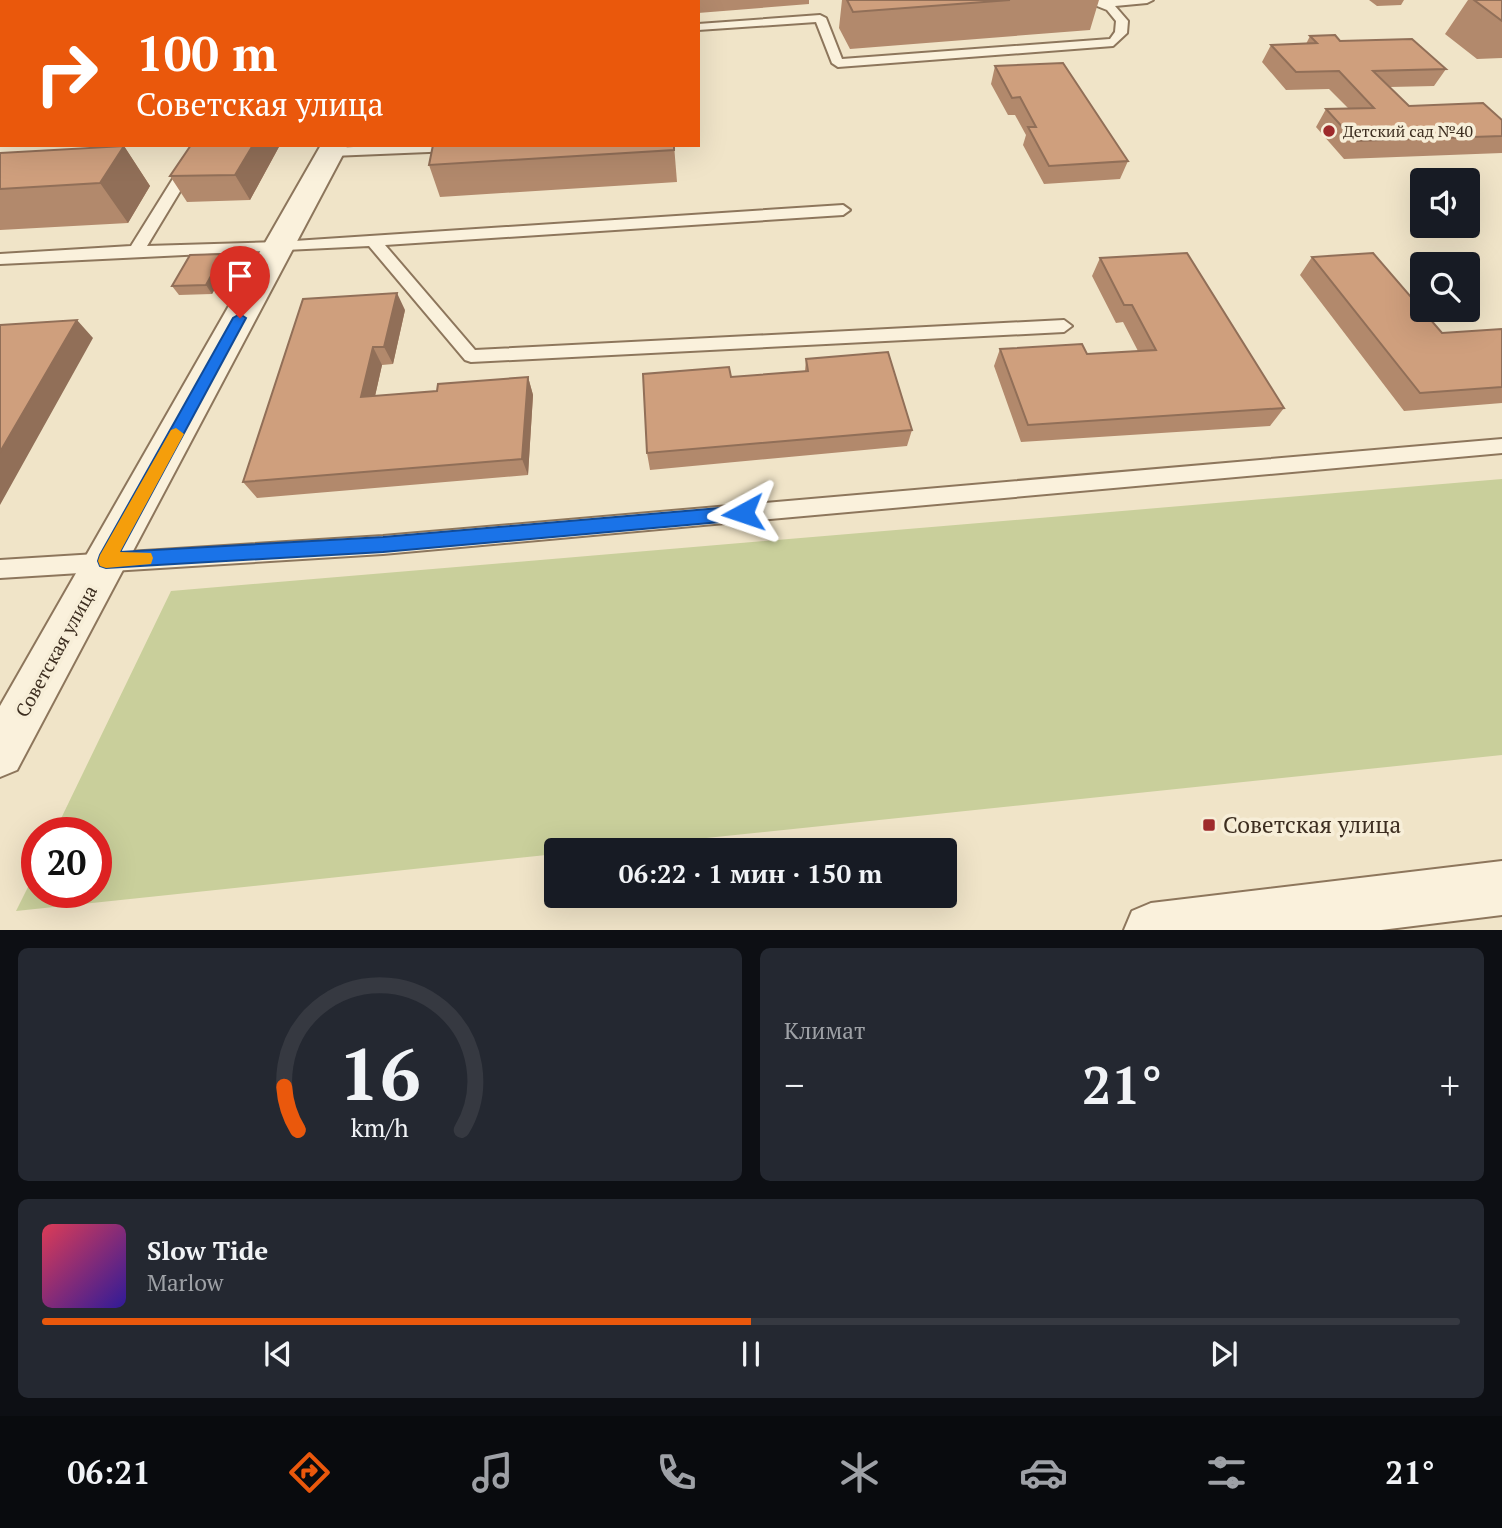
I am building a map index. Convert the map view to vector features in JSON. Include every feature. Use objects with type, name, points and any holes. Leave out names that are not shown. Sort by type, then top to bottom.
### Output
[{"type":"street","name":"Советская улица","points":[[0,753],[333,149]]},
{"type":"street","points":[[1151,929],[1502,888]]},
{"type":"lane","points":[[700,27],[820,18],[838,63],[1113,42],[1121,33],[1122,21],[1111,8],[1088,0]]},
{"type":"lane","points":[[1102,4],[1147,0]]},
{"type":"lane","points":[[136,251],[200,147]]},
{"type":"lane","points":[[333,149],[417,147]]},
{"type":"lane","points":[[0,259],[373,242],[842,210]]},
{"type":"lane","points":[[373,242],[471,356],[1064,326]]},
{"type":"lane","points":[[0,569],[383,545],[1502,446]]},
{"type":"green space","points":[[1502,479],[1502,755],[706,838],[544,838],[544,855],[112,901],[112,817],[62,817],[171,591]]},
{"type":"green space","points":[[21,901],[21,908],[44,908],[16,911]]},
{"type":"building","points":[[847,0],[1010,0],[853,12]]},
{"type":"building","points":[[1474,0],[1502,0],[1502,21]]},
{"type":"building","points":[[1335,35],[1340,41],[1412,39],[1446,69],[1373,71],[1409,106],[1483,103],[1502,120],[1502,136],[1355,141],[1326,109],[1374,108],[1339,71],[1296,72],[1271,45],[1317,43],[1310,36]]},
{"type":"building","points":[[1063,63],[1128,161],[1049,166],[1028,127],[1036,127],[1020,97],[1012,98],[995,66]]},
{"type":"building","points":[[123,147],[100,183],[0,189],[0,153]]},
{"type":"building","points":[[190,147],[252,147],[235,175],[170,176]]},
{"type":"building","points":[[433,147],[674,147],[674,150],[429,165]]},
{"type":"building","points":[[1187,253],[1284,408],[1028,425],[1000,349],[1082,344],[1087,354],[1156,350],[1132,305],[1124,305],[1100,258]]},
{"type":"building","points":[[1373,253],[1410,296],[1410,322],[1433,322],[1442,333],[1502,329],[1502,387],[1420,393],[1312,257]]},
{"type":"building","points":[[223,254],[206,285],[172,286],[190,255]]},
{"type":"building","points":[[397,293],[384,347],[373,347],[361,397],[437,391],[438,384],[528,377],[522,459],[243,482],[303,299]]},
{"type":"building","points":[[77,320],[0,452],[0,325]]},
{"type":"building","points":[[888,352],[912,430],[647,453],[643,374],[729,367],[731,377],[808,371],[806,359]]},
{"type":"slow traffic","points":[[145,558],[106,561],[176,434]]},
{"type":"place","name":"Детский сад №40","points":[[1329,131]]},
{"type":"place","name":"Советская улица","points":[[1209,825]]},
{"type":"route","points":[[240,318],[106,561],[383,545],[743,513]]}]
